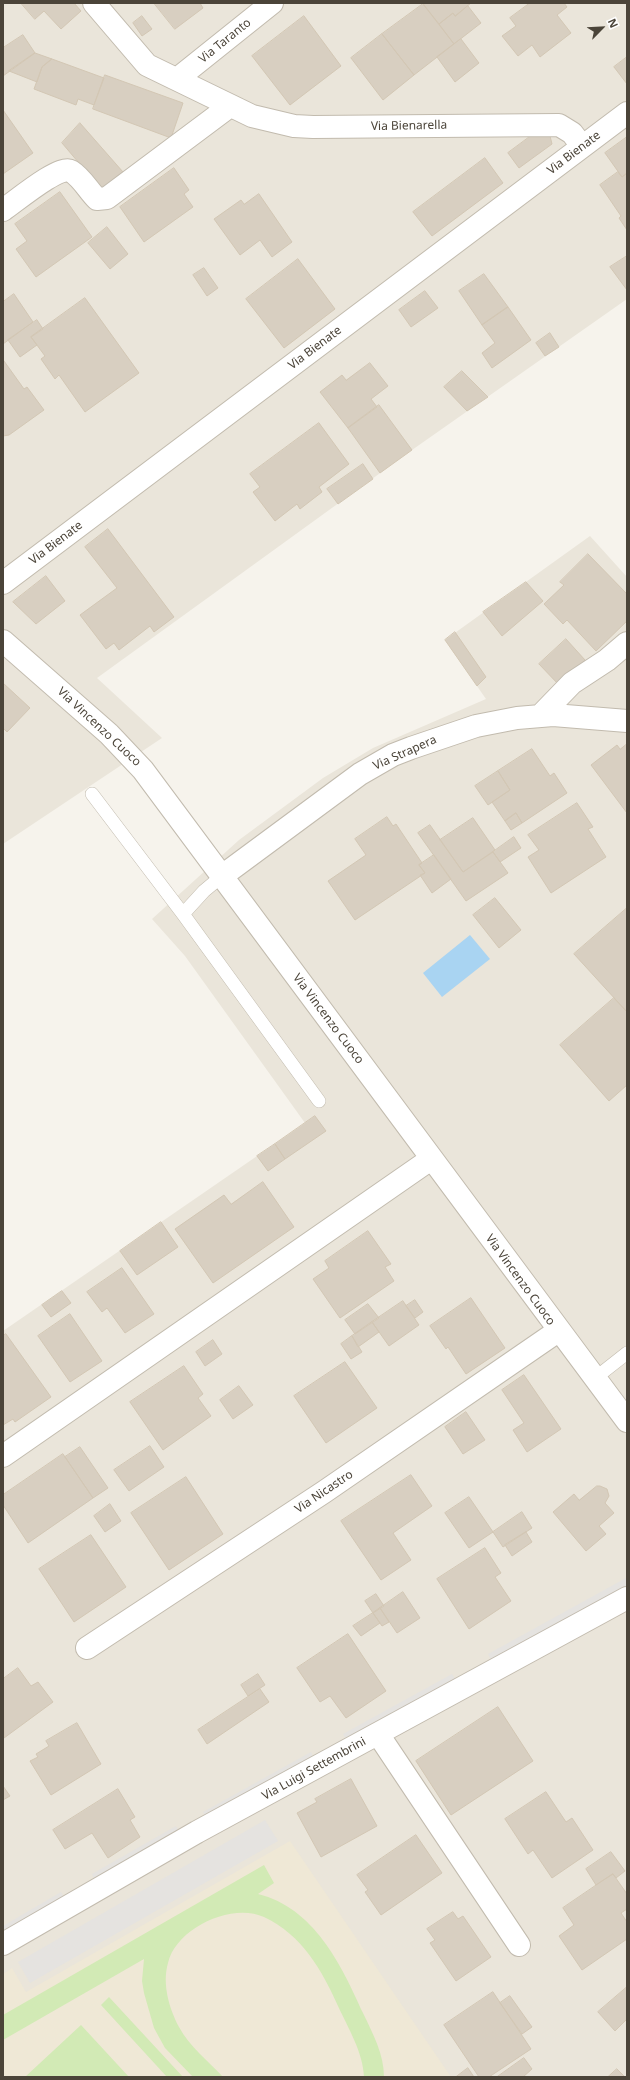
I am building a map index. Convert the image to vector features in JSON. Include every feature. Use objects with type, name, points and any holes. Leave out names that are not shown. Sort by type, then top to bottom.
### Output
[{"type":"street","name":"Via Bienarella","points":[[94,3],[147,65],[230,106],[273,122],[313,127],[559,125],[572,133],[582,146]]},
{"type":"street","name":"Via Taranto","points":[[177,80],[272,3]]},
{"type":"street","points":[[3,210],[53,175],[65,169],[70,170],[76,175],[97,199],[107,198],[230,106]]},
{"type":"street","name":"Via Bienate","points":[[3,583],[627,113]]},
{"type":"street","name":"Via Vincenzo Cuoco","points":[[3,641],[126,750],[143,770],[627,1422]]},
{"type":"street","points":[[541,715],[568,687],[607,660],[627,642]]},
{"type":"street","name":"Via Strapera","points":[[222,876],[341,788],[393,755],[431,740],[476,726],[541,715],[627,721]]},
{"type":"street","points":[[3,1456],[431,1159]]},
{"type":"street","name":"Via Nicastro","points":[[87,1648],[324,1492],[558,1331]]},
{"type":"street","name":"Via Luigi Settembrini","points":[[3,1944],[197,1832],[627,1598]]},
{"type":"street","points":[[378,1734],[519,1945]]},
{"type":"lane","points":[[92,794],[183,914],[319,1102]]},
{"type":"lane","name":"Via Strapera","points":[[183,914],[204,891],[222,876]]},
{"type":"lane","points":[[594,1379],[627,1353]]},
{"type":"shaded area","points":[[3,3],[627,3],[627,299],[412,450],[97,678],[162,738],[3,844]]},
{"type":"shaded area","points":[[590,536],[627,577],[627,2077],[3,2077],[3,1331],[305,1123],[185,956],[152,919],[239,840],[323,778],[373,748],[486,699],[445,640]]},
{"type":"shaded area","points":[[626,1578],[627,1590],[493,1664],[488,1654]]},
{"type":"shaded area","points":[[452,1674],[457,1682],[347,1742],[343,1734]]},
{"type":"shaded area","points":[[311,1752],[315,1760],[207,1820],[203,1812]]},
{"type":"shaded area","points":[[265,1820],[278,1841],[30,1983],[18,1962]]},
{"type":"shaded area","points":[[176,1826],[181,1835],[96,1883],[92,1874]]},
{"type":"shaded area","points":[[290,1841],[451,2077],[3,2077],[3,1974],[12,1968],[26,1992]]},
{"type":"shaded area","points":[[61,1892],[66,1901],[3,1937],[3,1926]]},
{"type":"green space","points":[[264,1865],[274,1883],[258,1894],[278,1901],[295,1912],[310,1925],[323,1940],[345,1976],[374,2036],[382,2060],[384,2077],[364,2077],[361,2058],[354,2040],[325,1979],[309,1955],[289,1933],[264,1917],[251,1913],[237,1913],[222,1916],[207,1921],[193,1929],[173,1950],[166,1971],[166,1987],[168,1996],[172,2012],[179,2027],[194,2047],[223,2077],[193,2077],[165,2048],[154,2028],[144,1993],[142,1981],[144,1959],[3,2040],[3,2015]]},
{"type":"green space","points":[[109,1997],[183,2077],[167,2077],[101,2005]]},
{"type":"green space","points":[[81,2025],[129,2077],[25,2077]]},
{"type":"water","points":[[470,935],[490,959],[442,997],[423,973]]},
{"type":"building","points":[[21,3],[74,3],[81,11],[61,29],[44,11],[35,19]]},
{"type":"building","points":[[154,3],[200,3],[203,8],[175,29]]},
{"type":"building","points":[[427,3],[471,3],[455,16],[453,13],[439,24],[424,5]]},
{"type":"building","points":[[530,3],[564,3],[567,7],[557,15],[571,33],[540,57],[532,45],[518,56],[502,36],[516,26],[510,18]]},
{"type":"building","points":[[423,4],[454,44],[414,75],[382,34]]},
{"type":"building","points":[[468,6],[481,23],[454,44],[439,24],[453,13],[455,16]]},
{"type":"building","points":[[142,16],[152,29],[142,36],[133,23]]},
{"type":"building","points":[[304,16],[341,66],[290,105],[252,56]]},
{"type":"building","points":[[382,34],[414,75],[383,100],[351,58]]},
{"type":"building","points":[[23,35],[35,53],[3,76],[3,48]]},
{"type":"building","points":[[461,39],[479,63],[455,82],[437,57]]},
{"type":"building","points":[[35,53],[52,59],[42,67],[37,82],[9,71]]},
{"type":"building","points":[[627,57],[627,84],[614,67]]},
{"type":"building","points":[[52,59],[104,78],[94,105],[78,99],[76,105],[34,89],[42,67]]},
{"type":"building","points":[[105,75],[183,103],[171,138],[93,109]]},
{"type":"building","points":[[3,110],[33,153],[3,174]]},
{"type":"building","points":[[80,123],[123,172],[101,189],[62,143]]},
{"type":"building","points":[[532,135],[550,136],[552,144],[519,168],[508,153]]},
{"type":"building","points":[[627,137],[627,173],[622,177],[605,153]]},
{"type":"building","points":[[485,158],[503,183],[432,236],[413,212]]},
{"type":"building","points":[[174,168],[189,190],[184,194],[193,207],[144,242],[120,207]]},
{"type":"building","points":[[618,172],[622,177],[627,173],[627,230],[619,218],[621,216],[600,185]]},
{"type":"building","points":[[60,192],[92,237],[36,277],[16,249],[27,241],[15,224]]},
{"type":"building","points":[[259,194],[292,242],[272,257],[260,240],[240,255],[214,219],[241,200],[244,204]]},
{"type":"building","points":[[107,227],[128,254],[110,269],[88,243]]},
{"type":"building","points":[[627,256],[627,290],[610,267]]},
{"type":"building","points":[[298,259],[335,309],[284,348],[246,299]]},
{"type":"building","points":[[204,268],[218,288],[207,296],[193,275]]},
{"type":"building","points":[[484,274],[508,307],[482,325],[459,291]]},
{"type":"building","points":[[425,291],[438,308],[411,327],[399,310]]},
{"type":"building","points":[[14,294],[33,322],[3,344],[3,302]]},
{"type":"building","points":[[85,298],[139,373],[85,412],[59,375],[55,379],[41,359],[45,356],[31,337]]},
{"type":"building","points":[[508,307],[531,340],[492,368],[482,353],[495,343],[482,325]]},
{"type":"building","points":[[37,320],[43,329],[31,337],[37,345],[20,357],[8,340]]},
{"type":"building","points":[[550,333],[559,347],[545,356],[536,343]]},
{"type":"building","points":[[4,361],[24,389],[27,387],[44,410],[9,435],[3,436]]},
{"type":"building","points":[[370,363],[388,386],[371,399],[377,407],[348,428],[320,392],[342,375],[346,380]]},
{"type":"building","points":[[462,371],[488,397],[467,411],[444,387]]},
{"type":"building","points":[[379,405],[412,450],[380,473],[348,428]]},
{"type":"building","points":[[319,423],[349,464],[319,487],[322,492],[300,509],[297,504],[275,521],[253,492],[260,487],[250,474]]},
{"type":"building","points":[[363,464],[373,479],[338,504],[327,489]]},
{"type":"building","points":[[108,529],[174,617],[154,632],[150,626],[119,650],[114,643],[106,649],[80,615],[117,588],[85,547]]},
{"type":"building","points":[[588,554],[627,594],[627,621],[596,651],[567,620],[563,624],[544,604],[564,585],[560,582]]},
{"type":"building","points":[[46,576],[65,601],[36,624],[13,602]]},
{"type":"building","points":[[526,582],[543,601],[502,636],[483,612]]},
{"type":"building","points":[[455,632],[486,677],[477,686],[445,640]]},
{"type":"building","points":[[566,639],[585,660],[559,685],[539,664]]},
{"type":"building","points":[[3,683],[30,708],[7,732],[3,728]]},
{"type":"building","points":[[627,744],[627,813],[591,765],[617,745],[620,749]]},
{"type":"building","points":[[532,749],[550,776],[554,773],[567,793],[522,823],[516,813],[505,821],[492,802],[510,790],[498,771]]},
{"type":"building","points":[[498,771],[510,790],[488,805],[475,786]]},
{"type":"building","points":[[577,803],[593,827],[588,829],[606,857],[551,893],[528,857],[539,850],[528,835]]},
{"type":"building","points":[[516,813],[522,823],[511,830],[505,821]]},
{"type":"building","points":[[387,817],[393,826],[396,824],[422,863],[419,865],[425,873],[355,920],[328,881],[366,855],[355,839]]},
{"type":"building","points":[[473,818],[495,850],[463,872],[440,840]]},
{"type":"building","points":[[430,825],[463,872],[493,852],[508,873],[466,901],[418,833]]},
{"type":"building","points":[[514,837],[521,848],[500,862],[493,852]]},
{"type":"building","points":[[434,855],[451,879],[432,893],[420,875],[425,873],[419,865]]},
{"type":"building","points":[[495,898],[521,930],[499,948],[473,915]]},
{"type":"building","points":[[627,908],[627,1012],[574,954]]},
{"type":"building","points":[[614,998],[627,1012],[627,1085],[609,1101],[560,1045]]},
{"type":"building","points":[[315,1116],[326,1131],[285,1159],[275,1144]]},
{"type":"building","points":[[275,1144],[285,1159],[268,1171],[257,1156]]},
{"type":"building","points":[[263,1182],[294,1227],[213,1283],[175,1229],[224,1195],[231,1204]]},
{"type":"building","points":[[161,1222],[178,1247],[137,1275],[120,1251]]},
{"type":"building","points":[[368,1231],[391,1264],[385,1267],[394,1281],[340,1318],[313,1279],[329,1268],[325,1261]]},
{"type":"building","points":[[122,1268],[154,1314],[125,1333],[107,1308],[102,1312],[87,1292]]},
{"type":"building","points":[[62,1291],[71,1303],[51,1317],[42,1305]]},
{"type":"building","points":[[471,1298],[505,1348],[466,1374],[448,1347],[446,1349],[430,1326]]},
{"type":"building","points":[[415,1300],[423,1312],[415,1318],[406,1306]]},
{"type":"building","points":[[403,1301],[419,1325],[389,1346],[372,1322]]},
{"type":"building","points":[[368,1304],[379,1318],[355,1334],[345,1320]]},
{"type":"building","points":[[70,1314],[102,1361],[70,1382],[38,1336]]},
{"type":"building","points":[[372,1322],[379,1332],[358,1347],[352,1336]]},
{"type":"building","points":[[6,1334],[51,1397],[15,1422],[13,1419],[3,1425],[3,1336]]},
{"type":"building","points":[[352,1336],[362,1352],[351,1359],[341,1344]]},
{"type":"building","points":[[213,1340],[222,1354],[205,1366],[196,1352]]},
{"type":"building","points":[[345,1362],[377,1408],[326,1443],[294,1396]]},
{"type":"building","points":[[184,1366],[203,1394],[198,1398],[211,1416],[163,1450],[130,1402]]},
{"type":"building","points":[[524,1375],[561,1429],[527,1452],[513,1430],[524,1423],[502,1390]]},
{"type":"building","points":[[239,1386],[253,1405],[233,1419],[220,1400]]},
{"type":"building","points":[[466,1412],[485,1440],[463,1454],[445,1427]]},
{"type":"building","points":[[150,1446],[164,1467],[129,1491],[114,1470]]},
{"type":"building","points":[[80,1447],[108,1488],[93,1498],[65,1457]]},
{"type":"building","points":[[63,1454],[93,1498],[28,1543],[3,1505],[3,1495]]},
{"type":"building","points":[[411,1475],[432,1506],[393,1533],[411,1560],[381,1580],[341,1521]]},
{"type":"building","points":[[186,1477],[223,1534],[169,1570],[131,1513]]},
{"type":"building","points":[[597,1486],[607,1489],[609,1496],[605,1503],[614,1513],[599,1526],[606,1534],[586,1551],[553,1512],[574,1494],[579,1500]]},
{"type":"building","points":[[469,1497],[493,1532],[469,1548],[445,1513]]},
{"type":"building","points":[[110,1504],[121,1521],[105,1532],[94,1516]]},
{"type":"building","points":[[522,1512],[532,1528],[503,1547],[493,1532]]},
{"type":"building","points":[[526,1532],[532,1542],[512,1556],[505,1545]]},
{"type":"building","points":[[91,1535],[126,1587],[74,1622],[39,1569]]},
{"type":"building","points":[[485,1548],[501,1573],[495,1577],[511,1601],[469,1629],[437,1579]]},
{"type":"building","points":[[403,1592],[420,1618],[397,1633],[380,1608]]},
{"type":"building","points":[[376,1594],[384,1606],[373,1613],[365,1601]]},
{"type":"building","points":[[380,1608],[389,1622],[382,1626],[373,1613]]},
{"type":"building","points":[[373,1613],[380,1623],[361,1636],[353,1626]]},
{"type":"building","points":[[348,1634],[386,1691],[346,1718],[330,1696],[320,1702],[297,1668]]},
{"type":"building","points":[[18,1668],[31,1686],[38,1682],[53,1702],[4,1738],[3,1679]]},
{"type":"building","points":[[258,1674],[265,1685],[248,1696],[241,1685]]},
{"type":"building","points":[[260,1689],[269,1702],[207,1744],[198,1730]]},
{"type":"building","points":[[498,1707],[533,1761],[451,1815],[416,1761]]},
{"type":"building","points":[[77,1723],[101,1764],[51,1795],[30,1761],[38,1757],[36,1754],[49,1746],[46,1741]]},
{"type":"building","points":[[351,1779],[377,1826],[321,1857],[297,1813],[317,1802],[315,1799]]},
{"type":"building","points":[[3,1786],[10,1796],[3,1800]]},
{"type":"building","points":[[118,1789],[135,1817],[130,1820],[140,1837],[108,1858],[92,1833],[65,1849],[53,1830]]},
{"type":"building","points":[[546,1792],[566,1822],[572,1818],[593,1850],[552,1878],[533,1850],[528,1854],[505,1819]]},
{"type":"building","points":[[416,1835],[442,1873],[381,1915],[365,1892],[368,1890],[357,1875]]},
{"type":"building","points":[[611,1852],[625,1871],[616,1878],[613,1874],[596,1885],[586,1869]]},
{"type":"building","points":[[613,1874],[627,1894],[627,1909],[621,1913],[627,1922],[627,1939],[582,1970],[559,1936],[574,1925],[563,1908]]},
{"type":"building","points":[[453,1912],[458,1919],[463,1916],[491,1957],[456,1981],[430,1943],[435,1940],[427,1929]]},
{"type":"building","points":[[627,1987],[627,2019],[615,2031],[598,2012]]},
{"type":"building","points":[[493,1992],[531,2049],[489,2077],[479,2077],[444,2025]]},
{"type":"building","points":[[510,1996],[532,2027],[522,2034],[500,2003]]},
{"type":"building","points":[[524,2058],[532,2069],[523,2077],[497,2077]]},
{"type":"building","points":[[468,2068],[474,2077],[456,2077]]},
{"type":"building","points":[[617,2069],[625,2077],[608,2077]]}]
